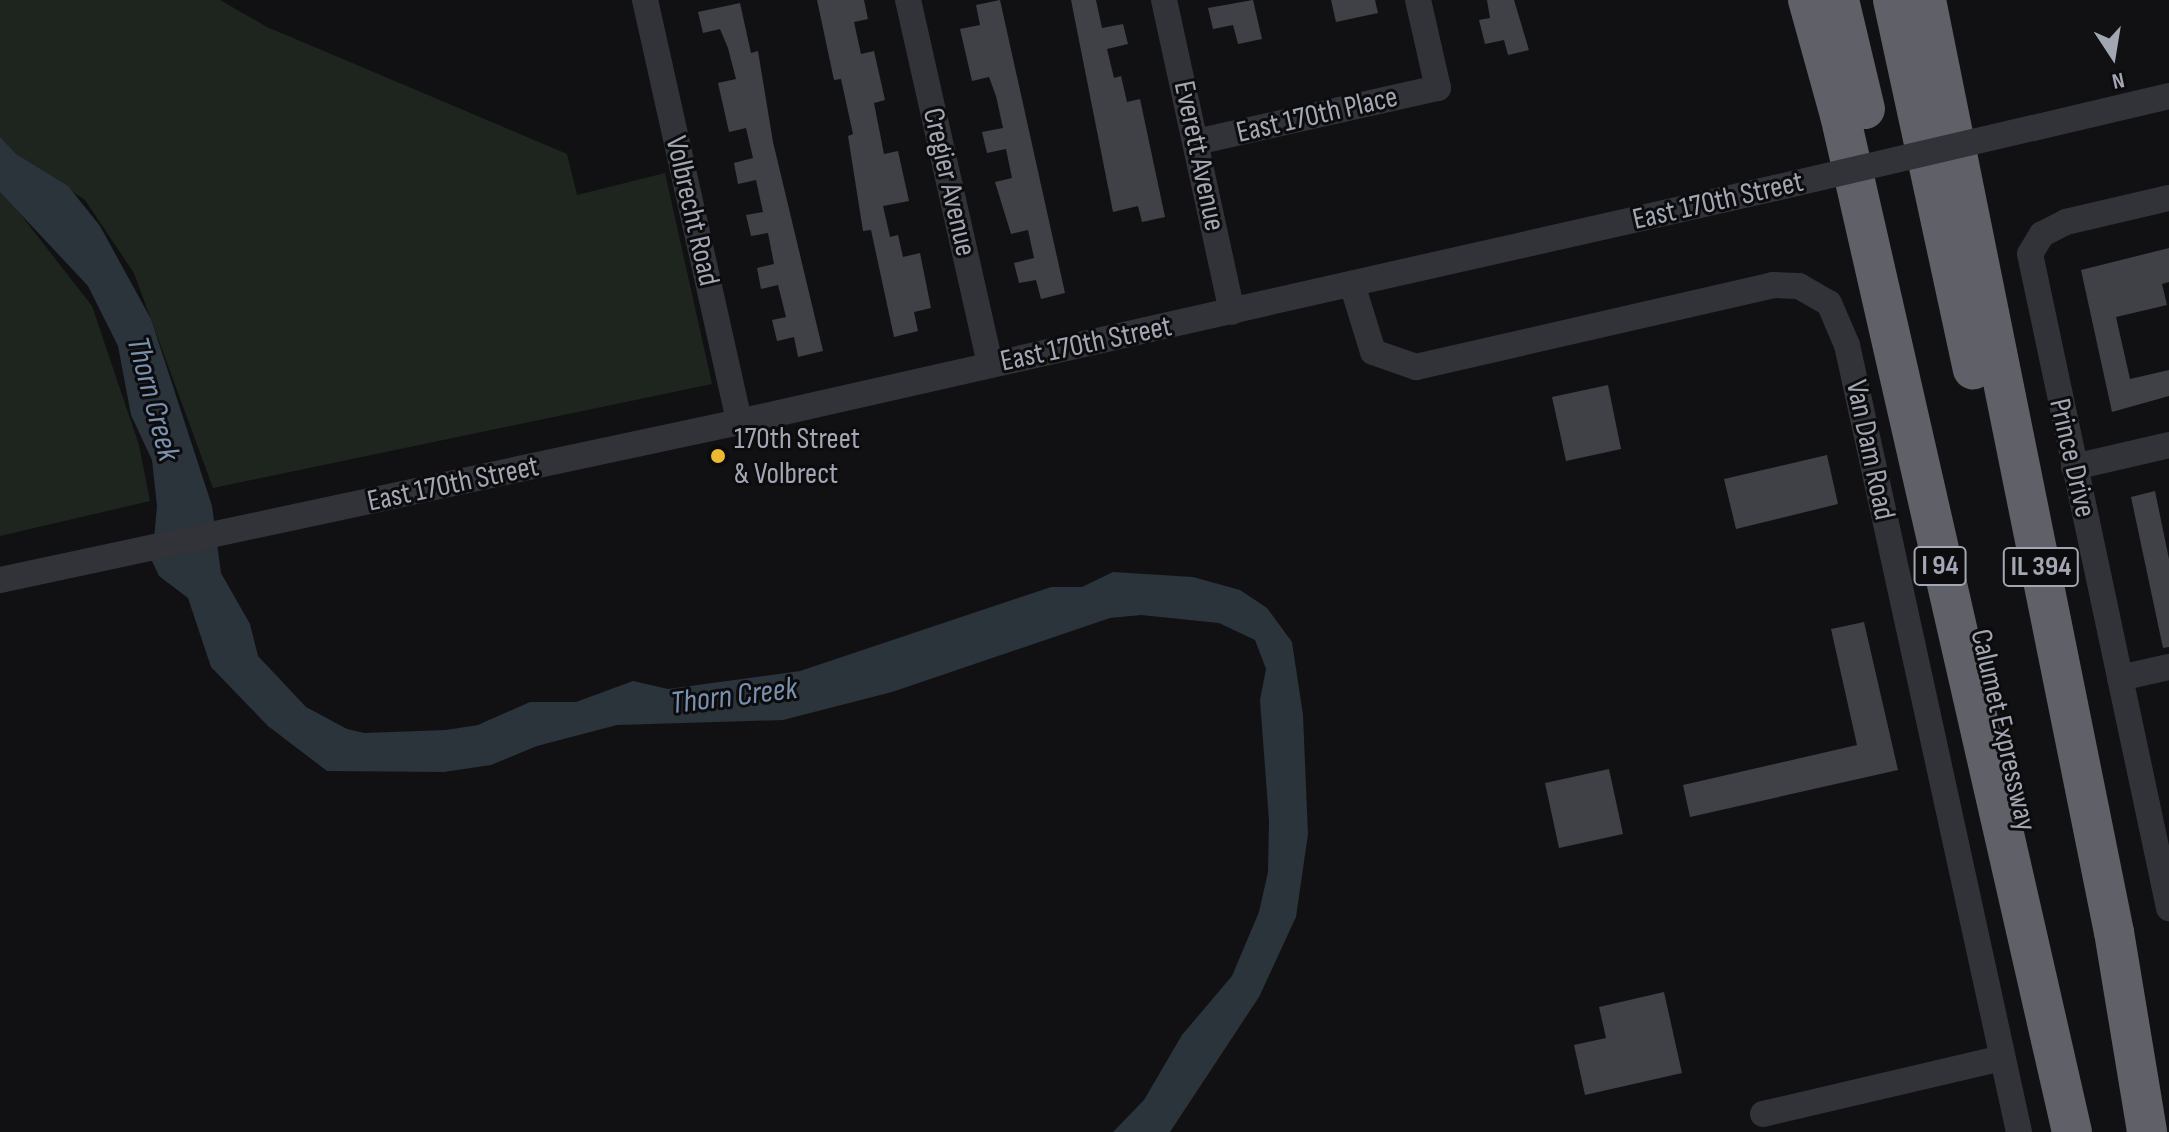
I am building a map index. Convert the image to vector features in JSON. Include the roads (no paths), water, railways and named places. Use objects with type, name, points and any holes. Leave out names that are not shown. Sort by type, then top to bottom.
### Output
[{"type":"highway","name":"I 94","points":[[1808,0],[1840,115],[2072,1132]]},
{"type":"highway","name":"Calumet Expressway","points":[[1839,0],[2092,1132]]},
{"type":"highway","name":"I 94","points":[[1893,0],[2094,934],[2147,1132]]},
{"type":"highway","name":"IL 394","points":[[1926,0],[2114,932],[2139,1094]]},
{"type":"street","name":"Volbrecht Road","points":[[645,0],[739,422]]},
{"type":"street","name":"Cregier Avenue","points":[[908,0],[990,365]]},
{"type":"street","name":"Everett Avenue","points":[[1164,0],[1232,312]]},
{"type":"street","name":"East 170th Place","points":[[1196,142],[1438,88],[1418,0]]},
{"type":"street","name":"East 170th Street","points":[[0,580],[321,513],[1232,312],[2169,96]]},
{"type":"street","name":"Prince Drive","points":[[2168,903],[2030,254],[2042,234],[2066,222],[2169,198]]},
{"type":"street","name":"Van Dam Road","points":[[1352,284],[1373,352],[1416,367],[1773,285],[1799,286],[1829,303],[1847,345],[2019,1132]]},
{"type":"street","points":[[2074,467],[2169,445]]},
{"type":"street","points":[[2120,678],[2169,667]]},
{"type":"street","points":[[1763,1114],[2002,1058]]},
{"type":"water","name":"Thorn Creek","points":[[0,137],[16,154],[68,186],[100,226],[151,319],[212,506],[221,573],[250,624],[258,656],[306,707],[347,729],[364,733],[446,730],[478,725],[530,702],[576,702],[633,681],[668,689],[800,671],[1051,587],[1082,587],[1113,572],[1193,577],[1240,590],[1267,608],[1292,642],[1303,715],[1308,834],[1296,917],[1259,997],[1170,1132],[1113,1132],[1144,1100],[1182,1035],[1232,976],[1259,912],[1268,872],[1269,821],[1260,700],[1266,669],[1255,640],[1219,623],[1141,615],[1110,618],[892,692],[783,720],[617,725],[537,746],[491,765],[444,772],[327,771],[268,726],[211,667],[188,598],[159,576],[152,561],[157,506],[152,460],[131,415],[118,346],[88,286],[0,192]]},
{"type":"place","name":"170th Street & Volbrect","points":[[718,456]]}]
